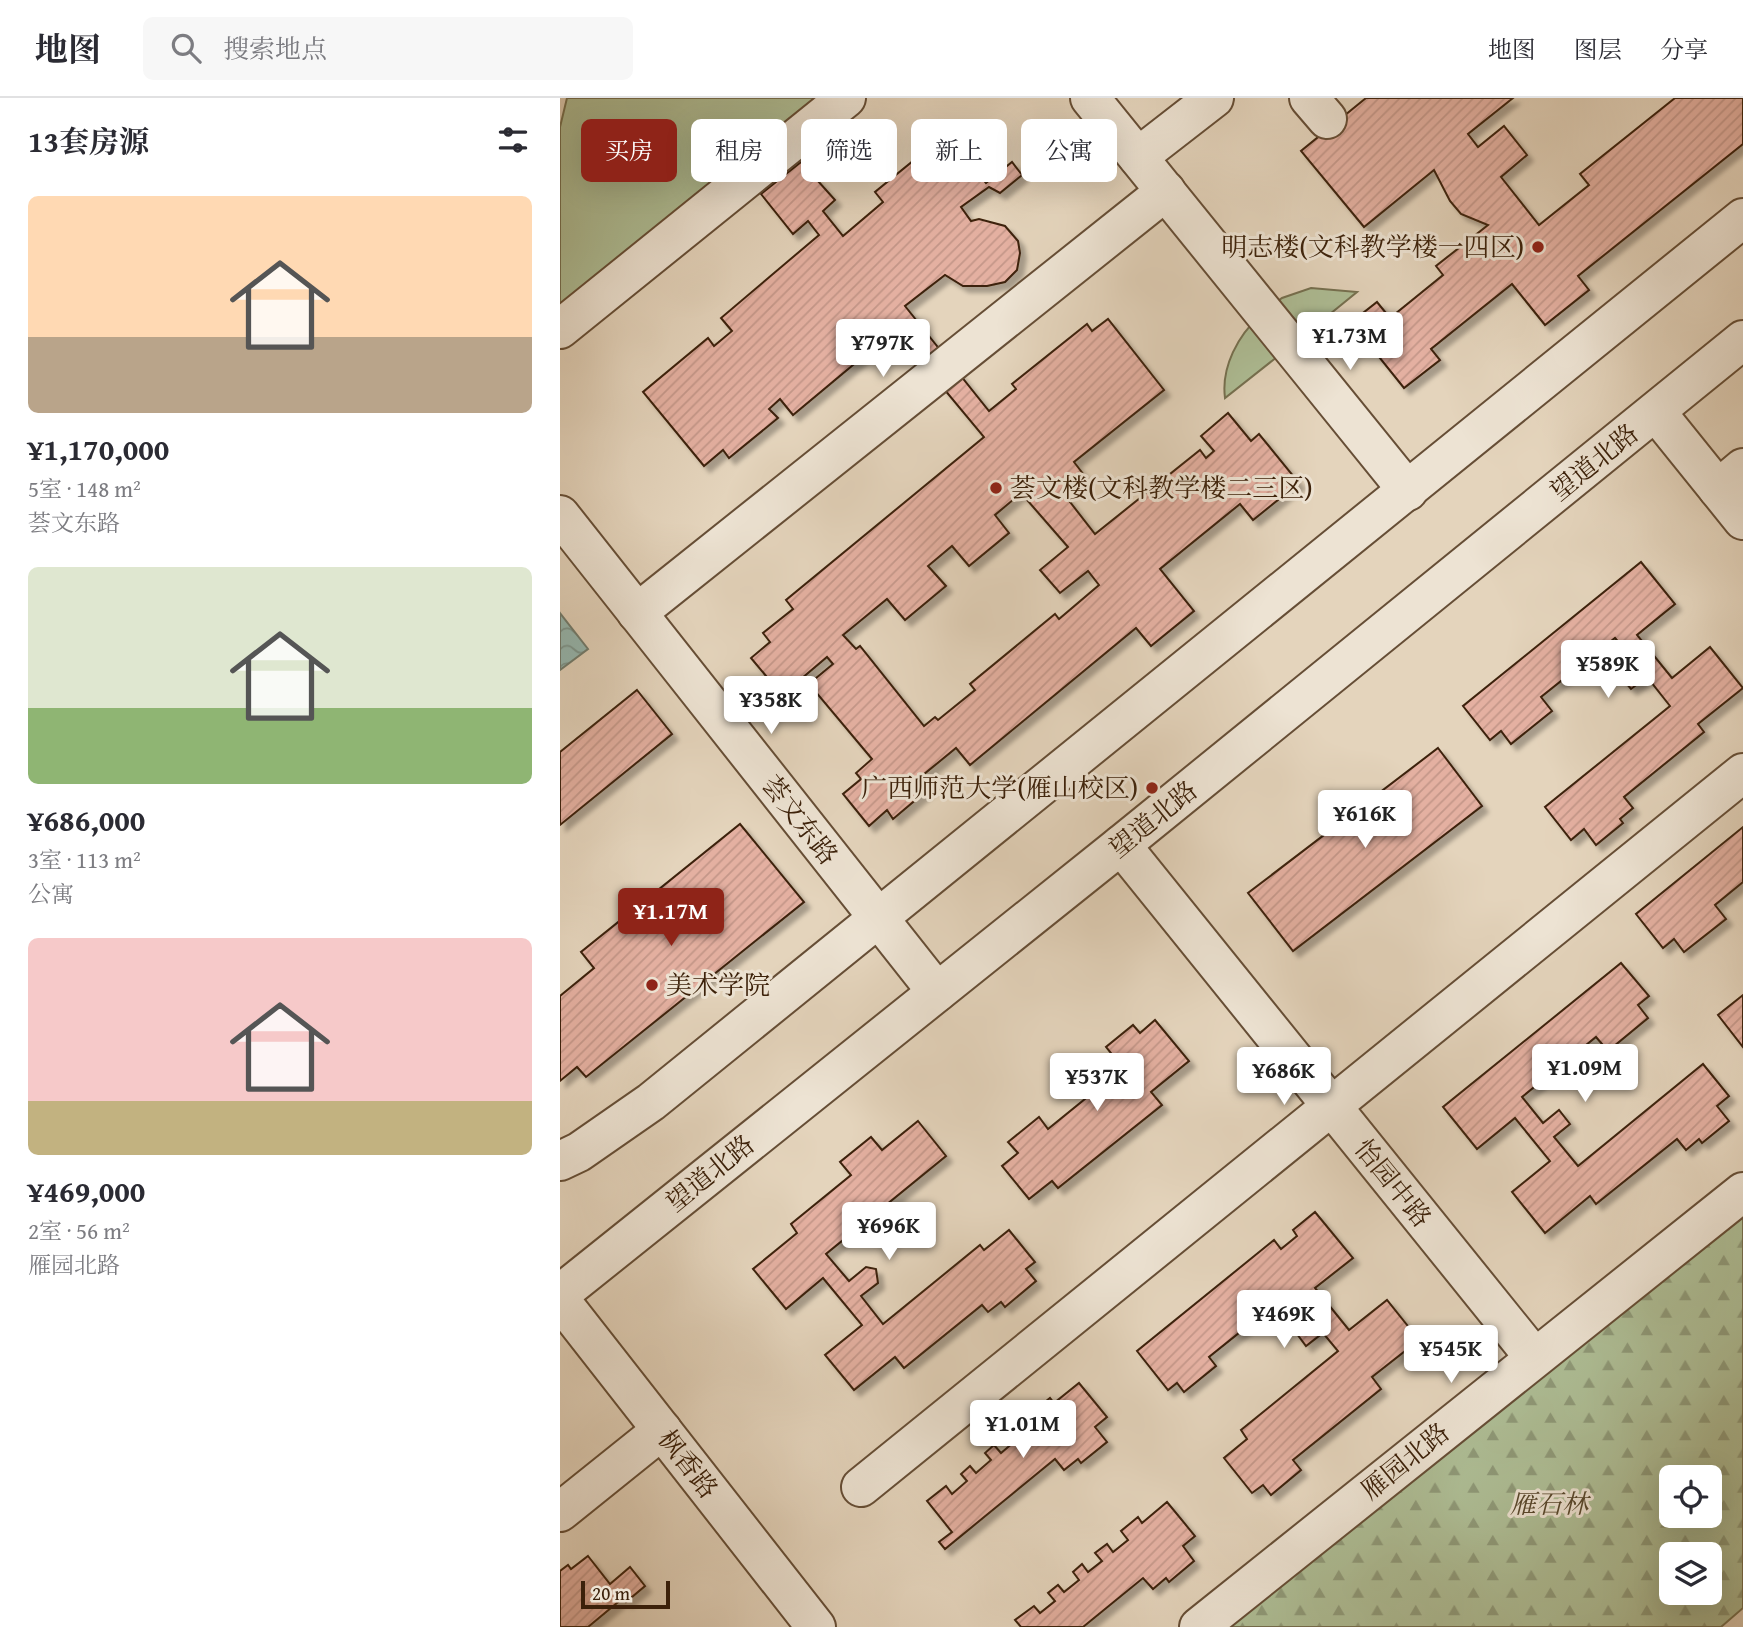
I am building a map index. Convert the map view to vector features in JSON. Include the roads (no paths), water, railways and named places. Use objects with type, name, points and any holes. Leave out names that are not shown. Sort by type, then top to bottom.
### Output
[{"type":"street","points":[[560,329],[846,98]]},
{"type":"street","points":[[1090,98],[1408,491]]},
{"type":"street","points":[[1138,158],[1214,98]]},
{"type":"street","points":[[637,613],[1166,191]]},
{"type":"street","points":[[560,1161],[579,1152],[651,1102],[1743,218]]},
{"type":"street","name":"望道北路","points":[[560,1294],[1121,845],[1743,340]]},
{"type":"street","points":[[1656,412],[1736,475],[1743,520]]},
{"type":"street","name":"荟文东路","points":[[560,515],[937,992]]},
{"type":"street","points":[[862,1487],[1743,773]]},
{"type":"street","name":"怡园中路","points":[[1121,845],[1534,1357]]},
{"type":"street","name":"雁园北路","points":[[1199,1627],[1743,1192]]},
{"type":"street","name":"枫香路","points":[[560,1300],[816,1627]]},
{"type":"street","points":[[560,1512],[662,1430]]},
{"type":"water","points":[[560,613],[588,649],[560,670]]},
{"type":"place","name":"明志楼(文科教学楼一四区)","points":[[1538,247]]},
{"type":"place","name":"荟文楼(文科教学楼二三区)","points":[[996,488]]},
{"type":"place","name":"广西师范大学(雁山校区)","points":[[1152,788]]},
{"type":"place","name":"美术学院","points":[[652,985]]},
{"type":"park label","name":"雁石林","points":[[1549,1504]]}]
